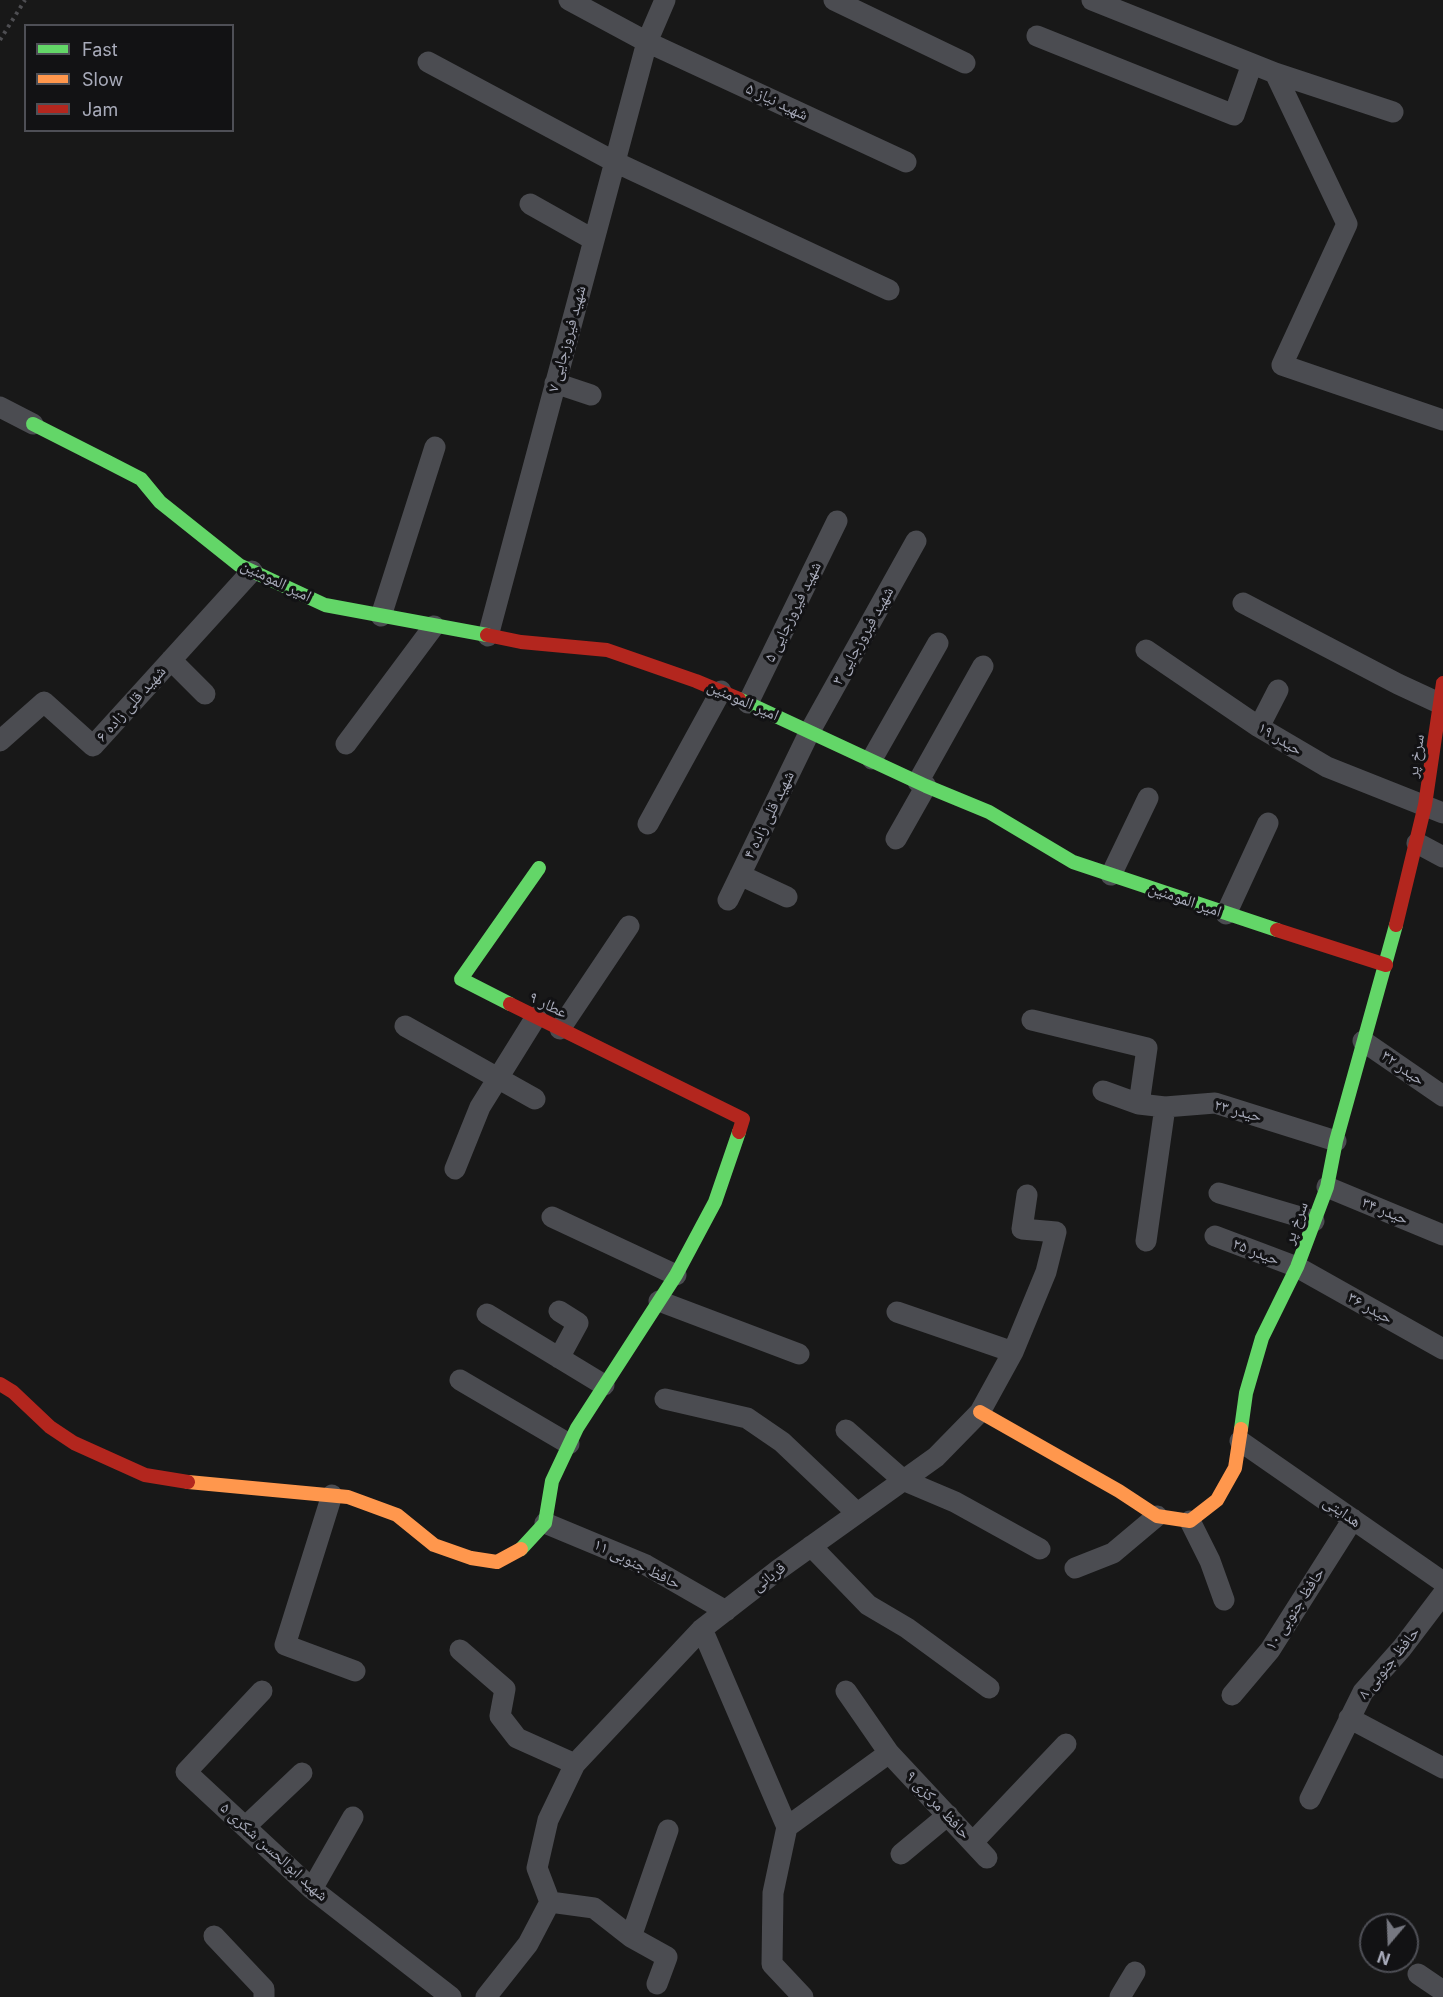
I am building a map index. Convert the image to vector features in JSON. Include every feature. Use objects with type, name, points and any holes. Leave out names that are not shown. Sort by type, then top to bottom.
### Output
[{"type":"main road","name":"امیر المومنین","points":[[33,424],[141,479],[160,502],[238,565],[325,604],[521,642],[607,650],[696,681],[748,703],[922,784],[989,812],[1073,862],[1386,965]]},
{"type":"main road","name":"سرخ پر","points":[[1190,1521],[1217,1500],[1235,1468],[1246,1393],[1262,1338],[1297,1267],[1327,1187],[1336,1141],[1386,965],[1417,843],[1434,809],[1443,683]]},
{"type":"main road","name":"عطار ۹","points":[[539,868],[461,979],[743,1119],[715,1202],[676,1275]]},
{"type":"main road","points":[[0,1384],[13,1392],[50,1426],[74,1443],[145,1475],[169,1480],[348,1497],[397,1515],[434,1545],[471,1558],[497,1562],[521,1549],[545,1522],[552,1480],[569,1444],[604,1385],[676,1275]]},
{"type":"main road","points":[[980,1412],[1119,1491],[1157,1516],[1190,1521]]},
{"type":"street","name":"شهید نیاز ۵","points":[[569,0],[647,42],[906,162]]},
{"type":"street","name":"شهید فیروزجایی ۷","points":[[488,636],[647,42],[665,0]]},
{"type":"street","points":[[834,0],[965,63]]},
{"type":"street","points":[[1092,0],[1275,73],[1394,112]]},
{"type":"street","points":[[1037,36],[1234,115],[1252,64]]},
{"type":"street","points":[[428,62],[615,162],[890,290]]},
{"type":"street","points":[[1275,73],[1347,224],[1281,365],[1443,420]]},
{"type":"street","points":[[530,204],[594,240]]},
{"type":"street","points":[[555,383],[591,395]]},
{"type":"street","points":[[0,407],[33,424]]},
{"type":"street","points":[[381,616],[435,447]]},
{"type":"street","name":"شهید فیروزجایی ۵","points":[[748,703],[837,521]]},
{"type":"street","name":"شهید فیروزجایی ۳","points":[[810,731],[916,541]]},
{"type":"street","name":"شهید قلی زاده ۶","points":[[0,741],[44,702],[93,746],[252,571]]},
{"type":"street","points":[[1243,603],[1398,684],[1442,704]]},
{"type":"street","points":[[346,744],[434,626]]},
{"type":"street","points":[[872,759],[938,643]]},
{"type":"street","name":"حیدر ۱۹","points":[[1146,650],[1259,727],[1327,767],[1434,809]]},
{"type":"street","points":[[171,660],[205,694]]},
{"type":"street","points":[[896,839],[983,666]]},
{"type":"street","points":[[1259,727],[1278,690]]},
{"type":"street","points":[[648,824],[721,692]]},
{"type":"street","name":"شهید قلی زاده ۴","points":[[728,900],[810,731]]},
{"type":"street","points":[[1111,875],[1148,798]]},
{"type":"street","points":[[1226,914],[1268,823]]},
{"type":"street","points":[[1417,843],[1443,857]]},
{"type":"street","points":[[740,875],[787,897]]},
{"type":"street","points":[[560,1029],[629,926]]},
{"type":"street","points":[[455,1169],[480,1107],[536,1017]]},
{"type":"street","points":[[1032,1020],[1148,1048],[1139,1104]]},
{"type":"street","points":[[405,1026],[535,1099]]},
{"type":"street","name":"حیدر ۳۲","points":[[1363,1041],[1443,1096]]},
{"type":"street","name":"حیدر ۲۳","points":[[1103,1091],[1139,1104],[1165,1107],[1215,1103],[1336,1141]]},
{"type":"street","points":[[1146,1241],[1165,1107]]},
{"type":"street","name":"حیدر ۳۴","points":[[1327,1187],[1443,1235]]},
{"type":"street","points":[[1219,1193],[1314,1221]]},
{"type":"street","name":"قربانی","points":[[550,1902],[537,1868],[549,1820],[575,1764],[702,1629],[811,1546],[936,1457],[980,1412],[1013,1352],[1046,1272],[1056,1232],[1022,1229],[1027,1195]]},
{"type":"street","points":[[552,1217],[676,1275]]},
{"type":"street","name":"حیدر ۲۵","points":[[1215,1236],[1297,1267]]},
{"type":"street","name":"حیدر ۳۶","points":[[1297,1267],[1443,1349]]},
{"type":"street","points":[[658,1301],[799,1354]]},
{"type":"street","points":[[559,1311],[578,1323],[560,1358]]},
{"type":"street","points":[[897,1311],[1013,1352]]},
{"type":"street","points":[[488,1314],[604,1385]]},
{"type":"street","points":[[460,1380],[569,1444]]},
{"type":"street","points":[[665,1399],[747,1418],[782,1442],[857,1513]]},
{"type":"street","points":[[846,1430],[903,1480],[955,1502],[1040,1550]]},
{"type":"street","name":"هدایتی","points":[[1240,1441],[1443,1582]]},
{"type":"street","points":[[332,1495],[285,1645],[356,1671]]},
{"type":"street","points":[[1075,1568],[1113,1553],[1157,1516]]},
{"type":"street","name":"حافظ جنوبی ۱۰","points":[[1232,1695],[1270,1650],[1353,1519]]},
{"type":"street","points":[[1190,1521],[1210,1560],[1224,1600]]},
{"type":"street","name":"حافظ جنوبی ۱۱","points":[[545,1522],[646,1565],[726,1611]]},
{"type":"street","points":[[811,1546],[868,1605],[907,1628],[989,1688]]},
{"type":"street","name":"حافظ جنوبی ۸","points":[[1310,1799],[1363,1692],[1402,1648],[1443,1594]]},
{"type":"street","points":[[702,1629],[787,1827],[773,1893],[772,1964],[803,1997]]},
{"type":"street","points":[[460,1650],[505,1689],[500,1716],[517,1738],[575,1764]]},
{"type":"street","name":"شهید ابوالحسن شکری ۵","points":[[262,1691],[186,1772],[312,1889],[451,1997]]},
{"type":"street","name":"حافظ مرکزی ۹","points":[[846,1691],[889,1753],[987,1858]]},
{"type":"street","points":[[1349,1718],[1443,1768]]},
{"type":"street","points":[[973,1842],[1066,1744]]},
{"type":"street","points":[[787,1827],[889,1753]]},
{"type":"street","points":[[245,1827],[302,1773]]},
{"type":"street","points":[[901,1854],[948,1815]]},
{"type":"street","points":[[312,1889],[353,1816]]},
{"type":"street","points":[[631,1937],[668,1830]]},
{"type":"street","points":[[486,1997],[528,1944],[550,1902],[594,1908],[631,1937],[666,1957],[657,1984]]},
{"type":"street","points":[[214,1936],[264,1989],[264,1997]]},
{"type":"street","points":[[1120,1997],[1135,1972]]},
{"type":"street","points":[[1418,1974],[1443,1991]]},
{"type":"path","points":[[0,40],[26,0]]},
{"type":"traffic: fast","points":[[33,424],[106,461]]},
{"type":"traffic: fast","points":[[106,461],[141,479],[160,502],[239,565],[325,605],[487,635]]},
{"type":"traffic: fast","points":[[739,699],[926,786],[989,812],[1073,862],[1277,930]]},
{"type":"traffic: fast","points":[[510,1004],[461,979],[539,868]]},
{"type":"traffic: fast","points":[[1241,1429],[1246,1393],[1262,1338],[1297,1267],[1327,1187],[1336,1141],[1396,925]]},
{"type":"traffic: fast","points":[[521,1549],[545,1523],[552,1481],[577,1428],[676,1275],[715,1202],[739,1132]]},
{"type":"traffic: slow","points":[[980,1412],[1119,1491],[1157,1516],[1190,1521],[1217,1500],[1235,1468],[1241,1429]]},
{"type":"traffic: slow","points":[[188,1482],[348,1497],[397,1515],[434,1545],[471,1558],[497,1562],[521,1549]]},
{"type":"traffic: jam","points":[[487,635],[521,642],[607,650],[696,681],[739,699]]},
{"type":"traffic: jam","points":[[1396,925],[1425,805],[1443,683]]},
{"type":"traffic: jam","points":[[1277,930],[1386,965]]},
{"type":"traffic: jam","points":[[510,1004],[743,1119],[739,1132]]},
{"type":"traffic: jam","points":[[0,1384],[13,1392],[50,1427],[74,1443],[145,1475],[188,1482]]}]
